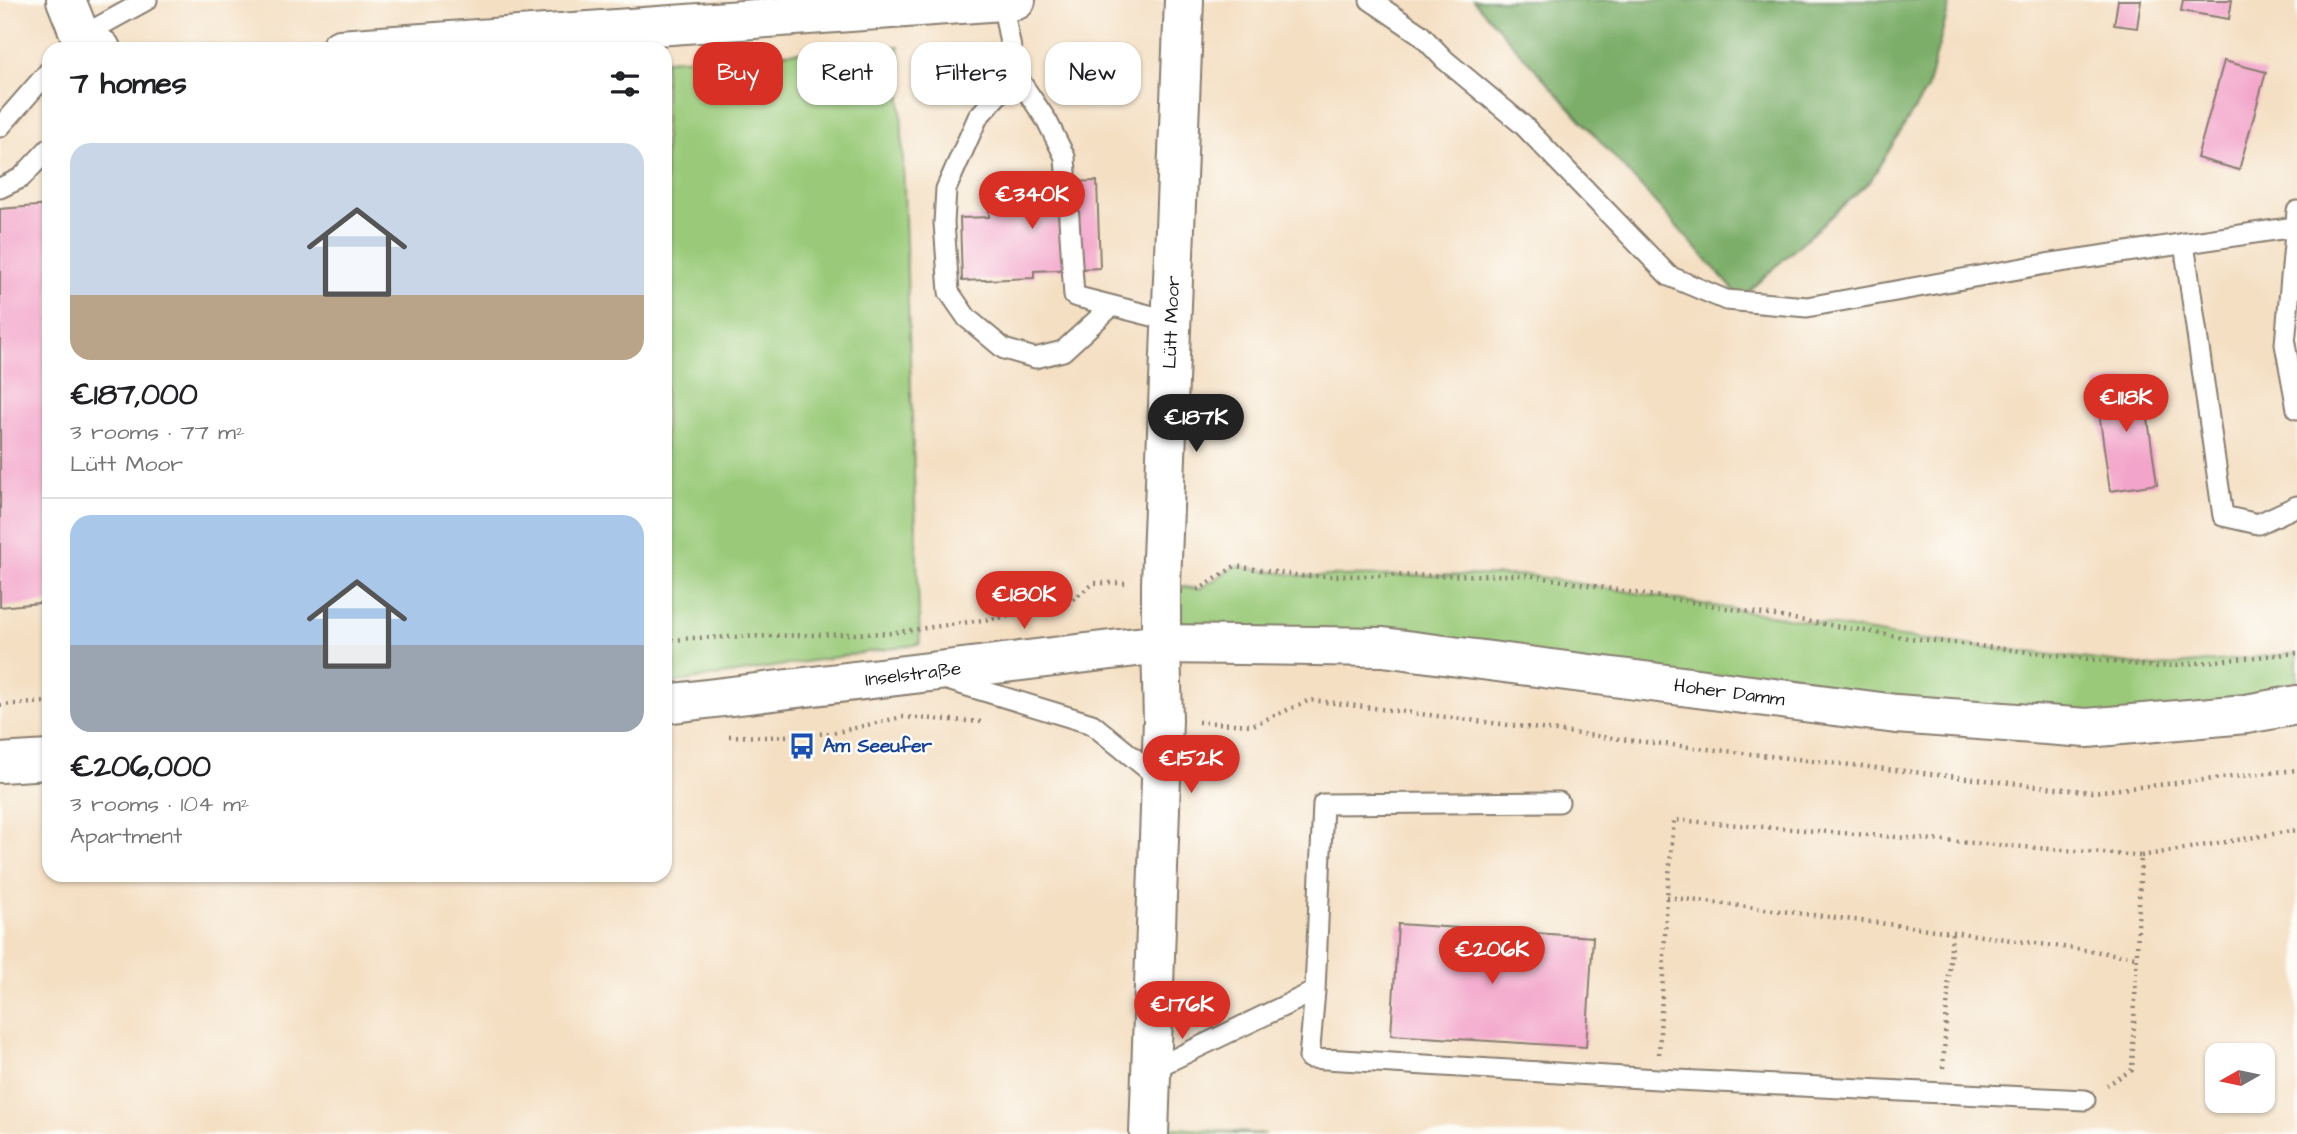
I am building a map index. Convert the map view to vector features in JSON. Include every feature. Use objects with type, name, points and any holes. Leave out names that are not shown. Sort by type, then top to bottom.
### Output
[{"type":"main road","points":[[66,0],[82,42]]},
{"type":"main road","name":"Lütt Moor","points":[[1161,644],[1161,584],[1184,0]]},
{"type":"main road","points":[[410,42],[740,9],[1009,1]]},
{"type":"main road","points":[[1149,1134],[1163,720],[1161,644]]},
{"type":"main road","name":"Inselstraße","points":[[672,703],[1161,644]]},
{"type":"main road","name":"Hoher Damm","points":[[1161,644],[1383,647],[1896,714],[2087,728],[2246,714],[2297,705]]},
{"type":"main road","points":[[0,763],[42,760]]},
{"type":"lane","points":[[86,42],[147,0]]},
{"type":"lane","points":[[1370,0],[1420,34],[1445,60],[1523,125],[1669,276],[1726,300],[1807,307],[2046,264],[2184,243],[2296,219],[2285,345],[2297,409]]},
{"type":"lane","points":[[1009,1],[1013,42]]},
{"type":"lane","points":[[0,127],[42,79]]},
{"type":"lane","points":[[1031,97],[1047,121],[1065,157],[1074,296],[1172,321]]},
{"type":"lane","points":[[989,105],[978,117],[946,189],[944,223],[949,292],[967,318],[1004,349],[1035,358],[1063,351],[1112,306]]},
{"type":"lane","points":[[0,188],[21,178],[42,156]]},
{"type":"lane","points":[[2184,243],[2223,516],[2258,524],[2297,506]]},
{"type":"lane","points":[[923,673],[1092,724],[1161,780]]},
{"type":"lane","points":[[1559,802],[1323,804],[1315,991],[1309,1058],[1658,1079],[2085,1100]]},
{"type":"lane","points":[[1151,1070],[1315,991]]},
{"type":"path","points":[[672,640],[890,632],[1061,609],[1094,583],[1161,584],[1200,589],[1235,566],[1302,576],[1527,575],[1902,638],[2157,667],[2297,653]]},
{"type":"path","points":[[1163,720],[1253,725],[1310,700],[1622,739],[2092,792],[2297,769]]},
{"type":"path","points":[[0,705],[42,702]]},
{"type":"path","points":[[719,736],[768,737],[833,733],[902,717],[997,722]]},
{"type":"path","points":[[1658,1079],[1667,897],[1674,820],[2141,856],[2297,830]]},
{"type":"path","points":[[2085,1100],[2132,1070],[2141,856]]},
{"type":"path","points":[[1667,897],[2136,957]]},
{"type":"path","points":[[1942,1093],[1952,932]]},
{"type":"green space","points":[[1473,0],[1951,0],[1927,89],[1870,181],[1741,298]]},
{"type":"green space","points":[[899,46],[920,644],[672,683],[672,60],[693,58],[693,105],[783,105],[783,53],[797,52],[797,105],[897,105]]},
{"type":"green space","points":[[1235,566],[1302,576],[1527,575],[1902,637],[2156,667],[2297,653],[2297,705],[2087,728],[1161,644],[1161,584],[1200,589]]},
{"type":"green space","points":[[1149,1126],[1265,1134],[1149,1134]]},
{"type":"building","points":[[2118,0],[2141,0],[2137,28],[2114,25]]},
{"type":"building","points":[[2183,0],[2232,0],[2229,19],[2181,11]]},
{"type":"building","points":[[2224,61],[2266,72],[2239,170],[2197,158]]},
{"type":"building","points":[[1097,181],[1100,268],[1034,271],[1034,278],[962,281],[960,218],[989,217],[988,185]]},
{"type":"building","points":[[42,206],[42,603],[0,607],[0,209]]},
{"type":"building","points":[[2142,376],[2157,484],[2110,491],[2095,383]]},
{"type":"building","points":[[1398,924],[1593,937],[1586,1047],[1391,1035]]},
{"type":"place","name":"Am Seeufer","points":[[802,746]]}]
